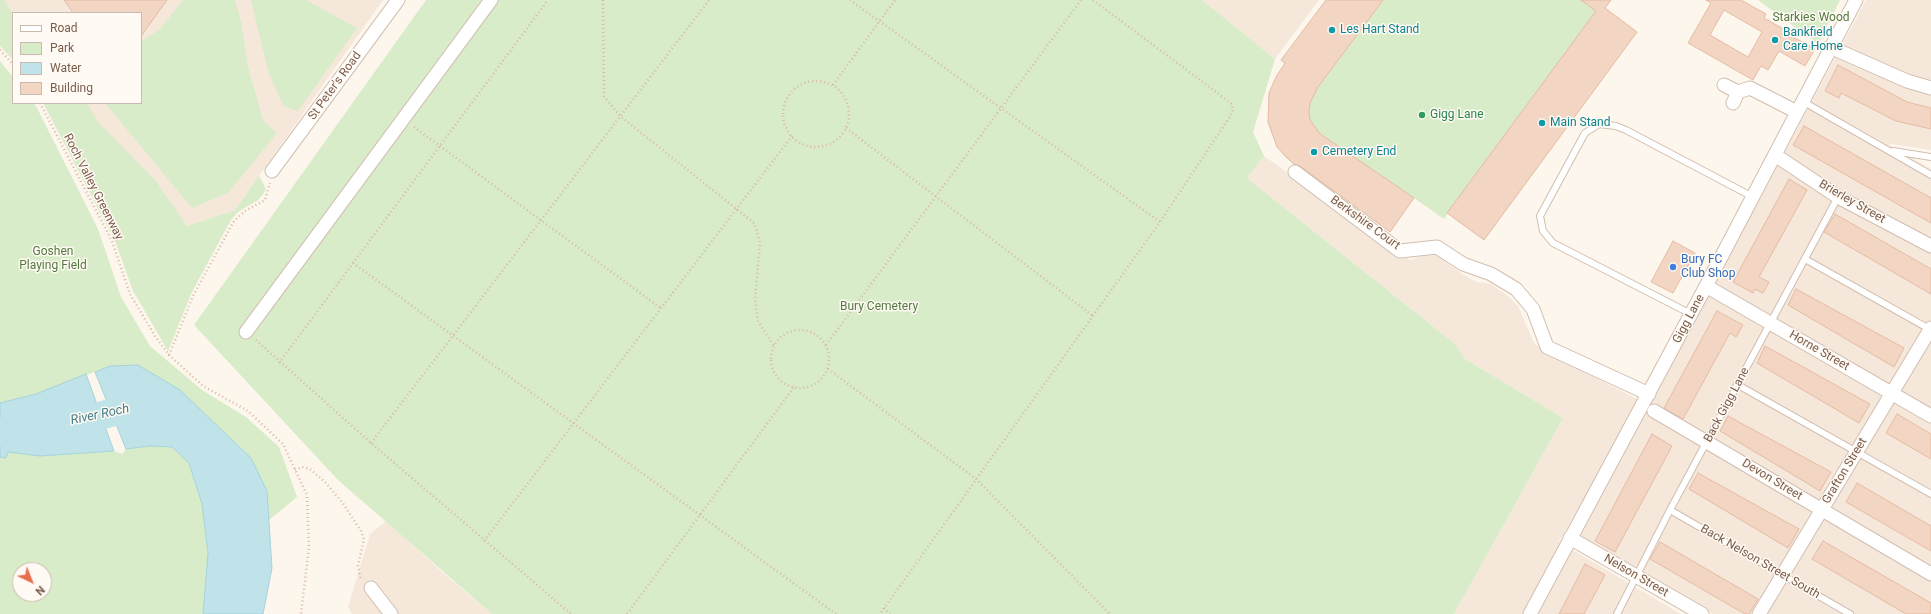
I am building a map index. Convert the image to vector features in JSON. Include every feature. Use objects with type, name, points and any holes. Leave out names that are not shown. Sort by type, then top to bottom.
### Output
[{"type":"street","name":"St Peter's Road","points":[[272,171],[398,0]]},
{"type":"street","points":[[246,332],[404,120],[491,0]]},
{"type":"street","name":"Gigg Lane","points":[[1530,614],[1692,314],[1830,47],[1856,0]]},
{"type":"street","points":[[1830,47],[1907,81],[1931,88]]},
{"type":"street","points":[[1724,85],[1735,97],[1750,88],[1799,107]]},
{"type":"street","name":"Brierley Street","points":[[1775,155],[1838,197],[1931,246]]},
{"type":"street","name":"Berkshire Court","points":[[1295,172],[1400,251],[1437,247],[1463,264],[1492,274],[1516,289],[1532,309],[1547,347],[1649,394]]},
{"type":"street","name":"Horne Street","points":[[1706,286],[1931,416]]},
{"type":"street","name":"Grafton Street","points":[[1759,614],[1931,330]]},
{"type":"street","name":"Devon Street","points":[[1654,411],[1931,574]]},
{"type":"street","name":"Nelson Street","points":[[1570,538],[1699,613]]},
{"type":"street","points":[[370,588],[391,614]]},
{"type":"lane","points":[[1799,107],[1888,150],[1931,175]]},
{"type":"lane","points":[[1692,314],[1553,243],[1543,231],[1540,216],[1586,133],[1599,124],[1616,126],[1626,130],[1753,197]]},
{"type":"lane","points":[[1888,150],[1931,157]]},
{"type":"lane","name":"Back Gigg Lane","points":[[1617,614],[1670,510],[1838,197]]},
{"type":"lane","points":[[1805,259],[1931,330]]},
{"type":"lane","points":[[1738,385],[1931,494]]},
{"type":"lane","name":"Back Nelson Street South","points":[[1670,510],[1850,614]]},
{"type":"path","points":[[279,363],[548,0]]},
{"type":"path","points":[[604,0],[604,96],[620,116],[754,223],[760,242],[755,299],[758,321],[774,346]]},
{"type":"path","points":[[371,443],[709,0]]},
{"type":"path","points":[[850,0],[1160,222]]},
{"type":"path","points":[[833,85],[895,0]]},
{"type":"path","points":[[826,345],[1081,0]]},
{"type":"path","points":[[880,614],[1160,222],[1233,112],[1232,104],[1093,0]]},
{"type":"path","points":[[0,50],[12,63]]},
{"type":"path","points":[[808,81],[825,81],[842,92],[848,103],[849,114],[846,128],[836,140],[826,146],[815,147],[804,145],[787,131],[783,119],[783,107],[791,92],[808,81]]},
{"type":"path","name":"Roch Valley Greenway","points":[[41,104],[112,241],[130,294],[155,336],[169,355],[203,386],[248,411],[284,444],[307,495],[309,547],[302,614]]},
{"type":"path","points":[[404,120],[662,309]]},
{"type":"path","points":[[846,128],[1093,316]]},
{"type":"path","points":[[484,541],[662,309],[792,136]]},
{"type":"path","points":[[169,355],[193,296],[234,221],[245,211],[265,200],[269,191],[272,171]]},
{"type":"path","points":[[353,263],[836,614]]},
{"type":"path","points":[[802,330],[813,333],[821,338],[826,345],[829,355],[828,369],[822,379],[813,386],[808,388],[794,387],[784,384],[775,375],[771,365],[771,356],[774,346],[784,335],[791,331],[802,330]]},
{"type":"path","points":[[246,332],[279,363],[371,443],[571,614]]},
{"type":"path","points":[[828,369],[976,479],[1110,614]]},
{"type":"path","points":[[627,614],[794,387]]},
{"type":"path","points":[[295,470],[302,467],[310,469],[325,482],[342,502],[361,531],[364,539],[358,566],[360,579],[370,588]]},
{"type":"path","points":[[884,608],[890,614]]},
{"type":"shaded area","points":[[0,0],[383,0],[235,210],[187,226],[73,104],[142,104],[142,12],[12,12],[12,38]]},
{"type":"shaded area","points":[[1202,0],[1319,0],[1275,59]]},
{"type":"shaded area","points":[[1866,0],[1931,0],[1931,150],[1886,143],[1931,169],[1931,614],[1713,614],[1580,536]]},
{"type":"shaded area","points":[[1264,156],[1410,260],[1422,256],[1436,255],[1465,276],[1477,282],[1491,284],[1508,296],[1518,306],[1534,343],[1543,351],[1641,401],[1559,542],[1681,614],[1454,614],[1563,418],[1465,359],[1455,344],[1247,178]]},
{"type":"shaded area","points":[[386,521],[442,572],[492,614],[352,614],[348,607],[370,534]]},
{"type":"green space","points":[[0,0],[4,0],[12,12],[12,59],[0,46]]},
{"type":"green space","points":[[183,0],[235,0],[241,21],[248,67],[263,120],[277,133],[228,193],[192,208],[106,104],[142,104],[142,41],[160,29]]},
{"type":"green space","points":[[251,0],[306,0],[357,28],[298,111],[283,106],[268,71]]},
{"type":"green space","name":"Bury Cemetery","points":[[426,0],[1202,0],[1275,59],[1253,132],[1264,156],[1247,178],[1455,344],[1465,359],[1563,418],[1454,614],[492,614],[338,480],[194,325]]},
{"type":"green space","name":"Gigg Lane","points":[[1326,0],[1611,0],[1605,8],[1637,32],[1484,240],[1448,213],[1444,219],[1414,198],[1390,232],[1297,168],[1277,147],[1268,122],[1269,93],[1276,77],[1285,63],[1281,60]]},
{"type":"green space","name":"Starkies Wood","points":[[1758,0],[1840,0],[1818,44]]},
{"type":"green space","name":"Goshen Playing Field","points":[[0,61],[12,76],[12,104],[35,104],[36,106],[98,229],[121,297],[150,346],[202,390],[246,417],[279,447],[297,497],[269,520],[267,491],[251,458],[223,431],[110,366],[36,394],[0,403]]},
{"type":"green space","points":[[44,104],[88,104],[99,123],[155,180],[187,226],[235,210],[259,176],[266,189],[258,200],[238,212],[231,220],[192,292],[168,351],[133,291],[115,241]]},
{"type":"green space","points":[[150,446],[172,447],[189,463],[202,504],[208,553],[203,614],[0,614],[0,457],[6,458],[7,452],[40,456],[114,451],[122,454],[126,449]]},
{"type":"water","points":[[138,365],[180,390],[251,458],[267,491],[272,568],[263,614],[203,614],[208,553],[202,504],[189,463],[172,447],[150,446],[126,449],[95,372],[110,366]]},
{"type":"water","points":[[86,374],[114,451],[40,456],[8,452],[6,458],[0,457],[0,403],[36,394]]},
{"type":"building","points":[[64,0],[167,0],[142,35],[142,12],[72,12]]},
{"type":"building","name":"Cemetery End","points":[[1326,0],[1383,0],[1318,87],[1310,103],[1309,112],[1310,120],[1319,133],[1414,198],[1390,232],[1286,157],[1277,147],[1268,122],[1269,93],[1276,77],[1285,63],[1281,60]]},
{"type":"building","name":"Main Stand","points":[[1581,0],[1611,0],[1605,8],[1637,32],[1484,240],[1447,213],[1596,11]]},
{"type":"building","name":"Bankfield Care Home","points":[[1706,0],[1741,0],[1766,14],[1764,18],[1789,32],[1788,34],[1815,49],[1805,66],[1779,51],[1768,70],[1761,66],[1753,80],[1688,43],[1711,3]],"holes":[[[1724,10],[1762,32],[1748,57],[1710,35]]]},
{"type":"building","points":[[1838,65],[1907,102],[1931,108],[1931,129],[1896,121],[1841,93],[1839,98],[1825,91]]},
{"type":"building","points":[[1804,126],[1931,198],[1931,223],[1793,145]]},
{"type":"building","points":[[1789,179],[1807,190],[1759,277],[1769,282],[1763,293],[1755,289],[1753,293],[1733,282]]},
{"type":"building","points":[[1835,214],[1931,269],[1931,294],[1824,232]]},
{"type":"building","name":"Bury FC Club Shop","points":[[1673,241],[1695,253],[1673,293],[1651,282]]},
{"type":"building","points":[[1796,289],[1904,348],[1894,367],[1788,305]]},
{"type":"building","points":[[1717,311],[1743,325],[1736,337],[1730,333],[1683,419],[1664,408]]},
{"type":"building","points":[[1765,346],[1870,404],[1859,423],[1757,363]]},
{"type":"building","points":[[1897,414],[1931,434],[1931,459],[1886,433]]},
{"type":"building","points":[[1728,416],[1831,472],[1820,491],[1720,431]]},
{"type":"building","points":[[1652,434],[1672,446],[1615,552],[1595,541]]},
{"type":"building","points":[[1698,473],[1799,529],[1788,548],[1689,489]]},
{"type":"building","points":[[1857,483],[1931,526],[1931,551],[1846,502]]},
{"type":"building","points":[[1823,541],[1931,603],[1931,614],[1906,614],[1812,559]]},
{"type":"building","points":[[1660,542],[1758,599],[1749,614],[1745,614],[1650,559]]},
{"type":"building","points":[[1585,564],[1605,575],[1584,614],[1559,614]]},
{"type":"waterway","name":"River Roch","points":[[0,432],[11,433],[100,416],[131,407],[148,412]]},
{"type":"place","name":"Les Hart Stand","points":[[1332,30]]},
{"type":"place","name":"Bankfield Care Home","points":[[1775,40]]},
{"type":"place","name":"Gigg Lane","points":[[1422,115]]},
{"type":"place","name":"Main Stand","points":[[1542,123]]},
{"type":"place","name":"Cemetery End","points":[[1314,152]]},
{"type":"place","name":"Bury FC Club Shop","points":[[1673,267]]}]
